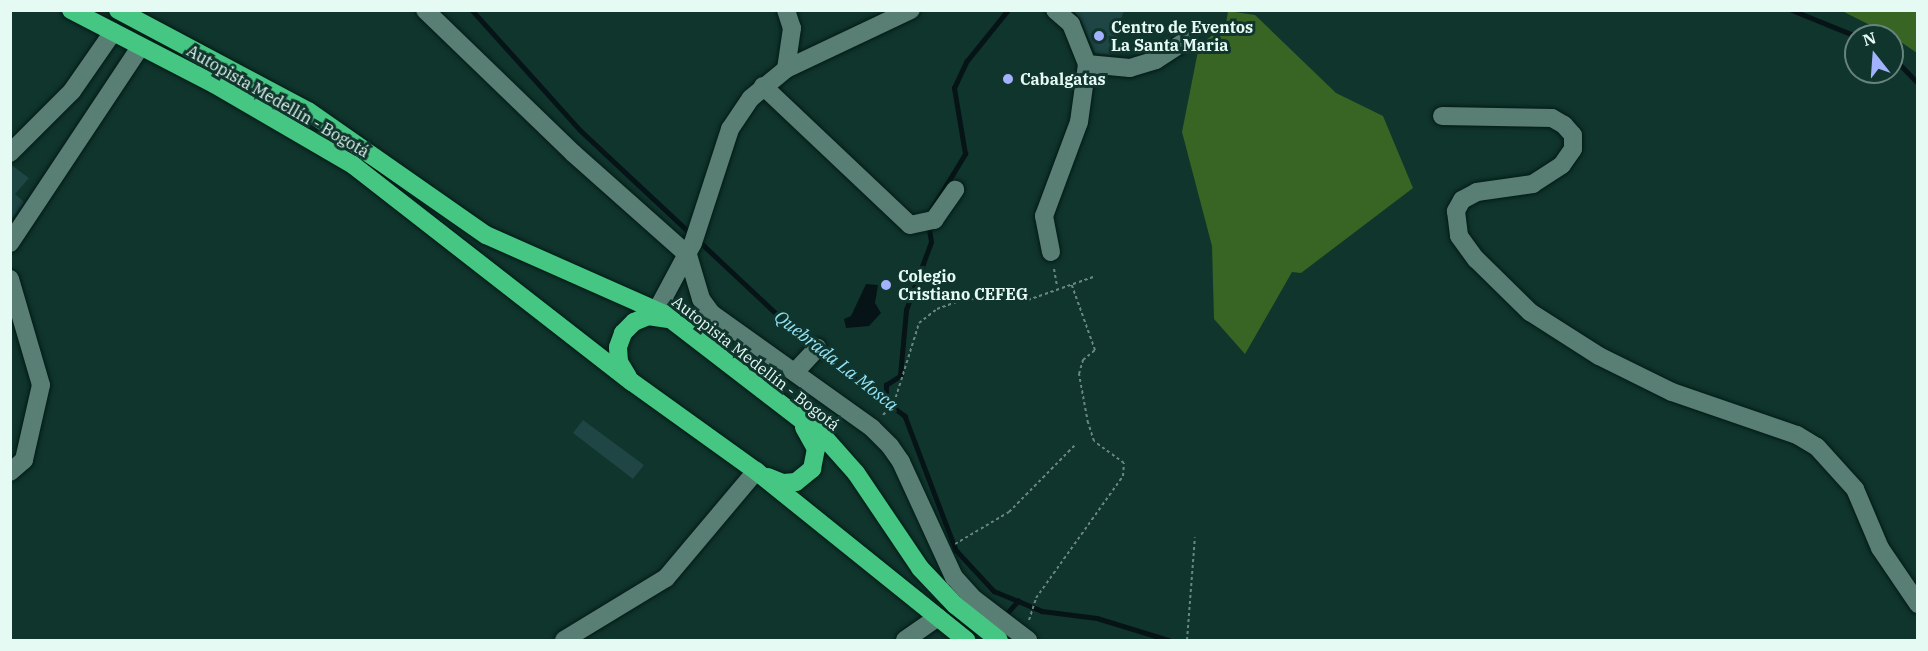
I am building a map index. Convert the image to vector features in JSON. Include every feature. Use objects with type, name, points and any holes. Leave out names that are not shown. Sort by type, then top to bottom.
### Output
[{"type":"highway","name":"Autopista Medellín - Bogotá","points":[[71,10],[254,106],[353,165],[632,382],[756,471],[966,640]]},
{"type":"highway","name":"Autopista Medellín - Bogotá","points":[[118,10],[308,111],[486,235],[657,310],[677,324],[824,437],[856,472],[920,568],[955,605],[999,640]]},
{"type":"highway","points":[[632,382],[619,362],[618,347],[623,333],[634,322],[648,316],[663,317],[677,324]]},
{"type":"highway","points":[[756,471],[783,483],[796,482],[815,463],[813,439],[787,407]]},
{"type":"street","points":[[425,10],[573,153],[693,242],[701,299],[711,313],[799,368],[872,428],[890,446],[901,462],[954,577],[974,599],[1027,636]]},
{"type":"street","points":[[786,10],[792,28],[786,69]]},
{"type":"street","points":[[657,310],[693,242],[730,129],[763,86],[786,69],[911,10]]},
{"type":"street","points":[[1051,252],[1044,216],[1085,100],[1087,64],[1071,24],[1055,10]]},
{"type":"street","points":[[10,153],[72,91],[113,32]]},
{"type":"street","points":[[1087,64],[1130,68],[1156,60],[1188,39]]},
{"type":"street","points":[[10,243],[140,46]]},
{"type":"street","points":[[763,86],[910,225],[934,219],[955,190]]},
{"type":"street","points":[[1442,116],[1552,118],[1564,125],[1573,135],[1573,149],[1562,165],[1533,184],[1477,192],[1462,200],[1456,211],[1459,236],[1476,259],[1530,312],[1599,356],[1672,392],[1797,435],[1817,447],[1855,489],[1880,549],[1917,604]]},
{"type":"street","points":[[10,279],[41,385],[24,460],[10,472]]},
{"type":"street","points":[[799,368],[817,348]]},
{"type":"street","points":[[564,640],[666,578],[756,471]]},
{"type":"street","points":[[905,640],[938,617]]},
{"type":"path","points":[[1051,252],[1057,286]]},
{"type":"path","points":[[878,419],[894,404],[912,338],[919,323],[937,309],[965,299],[1028,300],[1057,286],[1093,277]]},
{"type":"path","points":[[1027,636],[1036,598],[1123,476],[1124,463],[1094,441],[1088,423],[1079,374],[1083,360],[1095,350],[1071,283]]},
{"type":"path","points":[[959,542],[1009,512],[1075,445]]},
{"type":"path","points":[[1187,638],[1195,537]]},
{"type":"green space","points":[[1228,11],[1255,15],[1336,93],[1383,116],[1413,188],[1301,273],[1292,272],[1245,354],[1214,319],[1212,246],[1182,132],[1199,46],[1226,24]]},
{"type":"green space","points":[[1842,11],[1917,11],[1917,53],[1904,44],[1904,24],[1868,24]]},
{"type":"shaded area","points":[[866,284],[878,285],[875,303],[881,313],[869,326],[846,328],[844,319],[851,316]]},
{"type":"building","name":"Centro de Eventos La Santa Maria","points":[[1073,10],[1124,10],[1110,55],[1095,53],[1081,20]]},
{"type":"building","points":[[10,164],[29,178],[15,194],[24,202],[10,221]]},
{"type":"building","points":[[583,420],[644,465],[633,479],[573,433]]},
{"type":"waterway","name":"Quebrada La Mosca","points":[[472,10],[580,130],[690,233]]},
{"type":"waterway","points":[[931,210],[965,154],[954,88],[966,62],[1008,10]]},
{"type":"waterway","points":[[1792,10],[1844,31]]},
{"type":"waterway","points":[[1904,68],[1918,83]]},
{"type":"waterway","points":[[886,402],[886,385],[900,376],[906,310],[931,242],[928,224]]},
{"type":"waterway","name":"Quebrada La Mosca","points":[[699,241],[813,348]]},
{"type":"waterway","name":"Quebrada La Mosca","points":[[820,353],[905,416],[956,550],[994,591],[1042,611],[1097,618],[1169,640]]},
{"type":"waterway","points":[[1008,612],[1018,601]]},
{"type":"place","name":"Centro de Eventos La Santa Maria","points":[[1099,36]]},
{"type":"place","name":"Cabalgatas","points":[[1008,79]]},
{"type":"place","name":"Colegio Cristiano CEFEG","points":[[886,285]]}]
